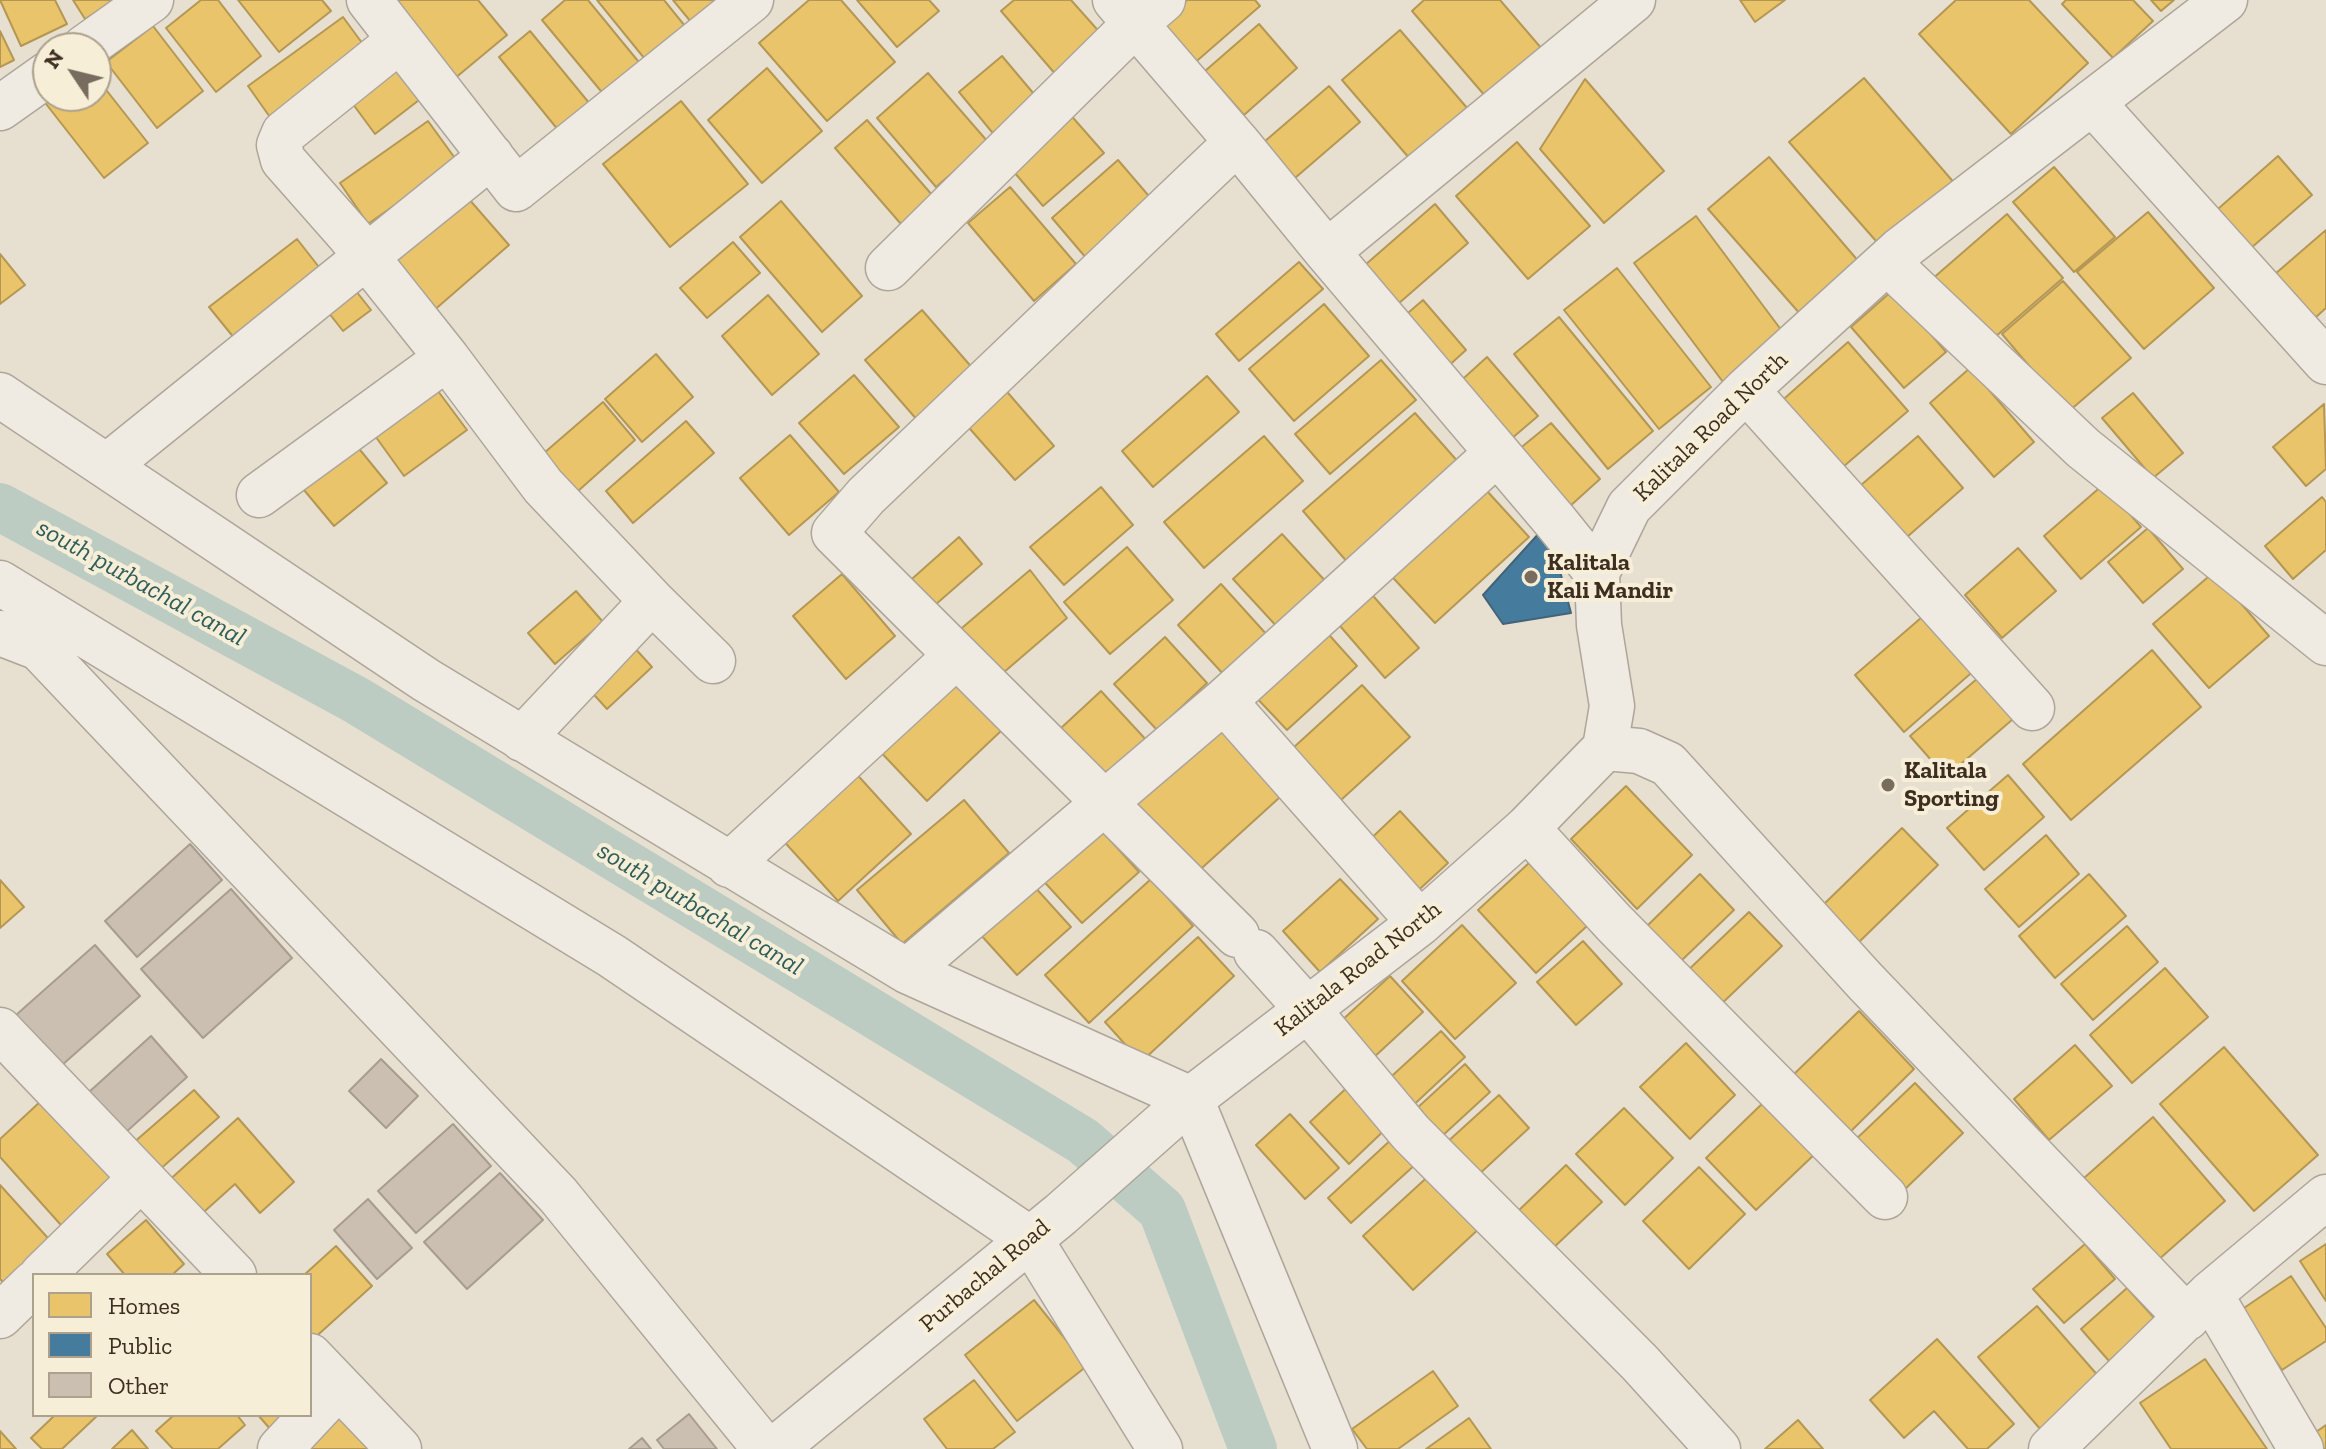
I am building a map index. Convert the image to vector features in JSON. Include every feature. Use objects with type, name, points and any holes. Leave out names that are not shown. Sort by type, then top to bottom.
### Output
[{"type":"street","points":[[106,32],[151,0]]},
{"type":"street","points":[[369,0],[516,189],[751,0]]},
{"type":"street","points":[[1327,252],[1633,0]]},
{"type":"street","name":"Kalitala Road North","points":[[1191,1099],[1420,923],[1527,828],[1605,748],[1612,706],[1599,625],[1597,573],[1629,507],[1746,390],[1887,262],[2225,0]]},
{"type":"street","points":[[888,268],[1138,8],[1237,142],[1597,573]]},
{"type":"street","points":[[400,40],[284,133],[279,145],[283,160],[366,255],[543,486],[713,661]]},
{"type":"street","points":[[0,108],[32,85]]},
{"type":"street","points":[[2092,102],[2326,362]]},
{"type":"street","points":[[1237,142],[866,496],[834,533],[1246,944],[1308,1010],[1411,1133],[1640,1363],[1718,1449]]},
{"type":"street","points":[[107,466],[491,156]]},
{"type":"street","points":[[1887,262],[2083,448],[2326,643]]},
{"type":"street","points":[[259,495],[447,358]]},
{"type":"street","points":[[1746,390],[2032,708]]},
{"type":"street","points":[[0,395],[426,680],[907,971],[1191,1099],[1335,1449]]},
{"type":"street","points":[[907,971],[1224,701],[1496,454]]},
{"type":"street","points":[[0,583],[612,956],[1045,1226],[1160,1449]]},
{"type":"street","points":[[522,739],[652,601]]},
{"type":"street","points":[[0,633],[39,648],[558,1195],[765,1449]]},
{"type":"street","points":[[729,865],[956,656]]},
{"type":"street","points":[[1224,701],[1420,923]]},
{"type":"street","points":[[1605,748],[1639,751],[1668,764],[1864,980],[2199,1306],[2301,1449]]},
{"type":"street","points":[[1527,828],[1614,923],[1885,1197]]},
{"type":"street","points":[[0,1030],[232,1273]]},
{"type":"street","name":"Purbachal Road","points":[[775,1449],[1045,1226],[1191,1099]]},
{"type":"street","points":[[44,1273],[140,1179]]},
{"type":"street","points":[[2051,1449],[2199,1306],[2326,1197]]},
{"type":"street","points":[[0,1316],[32,1285]]},
{"type":"street","points":[[312,1393],[324,1372],[399,1449]]},
{"type":"street","points":[[280,1449],[298,1417]]},
{"type":"building: Homes","points":[[0,0],[55,0],[67,24],[50,32],[32,32],[32,41],[21,46]]},
{"type":"building: Homes","points":[[73,0],[116,0],[85,19]]},
{"type":"building: Homes","points":[[201,0],[218,0],[261,56],[216,92],[166,28]]},
{"type":"building: Homes","points":[[238,0],[322,0],[331,11],[279,52]]},
{"type":"building: Homes","points":[[379,0],[478,0],[507,35],[448,84]]},
{"type":"building: Homes","points":[[565,0],[588,0],[647,72],[610,102],[542,20]]},
{"type":"building: Homes","points":[[597,0],[664,0],[693,36],[653,69]]},
{"type":"building: Homes","points":[[673,0],[737,0],[700,33]]},
{"type":"building: Homes","points":[[809,0],[841,0],[895,62],[827,121],[759,43]]},
{"type":"building: Homes","points":[[857,0],[929,0],[939,11],[897,47]]},
{"type":"building: Homes","points":[[1014,0],[1071,0],[1103,36],[1057,76],[1001,11]]},
{"type":"building: Homes","points":[[1187,0],[1255,0],[1260,6],[1191,66],[1157,26]]},
{"type":"building: Homes","points":[[1424,0],[1500,0],[1542,49],[1486,97],[1412,11]]},
{"type":"building: Homes","points":[[1740,0],[1785,0],[1755,22]]},
{"type":"building: Homes","points":[[1956,0],[2029,0],[2088,63],[2011,134],[1919,34]]},
{"type":"building: Homes","points":[[2066,0],[2133,0],[2153,21],[2113,58],[2062,4]]},
{"type":"building: Homes","points":[[2151,0],[2174,0],[2161,11]]},
{"type":"building: Homes","points":[[343,17],[368,51],[272,120],[248,86]]},
{"type":"building: Homes","points":[[1259,24],[1297,68],[1244,115],[1205,71]]},
{"type":"building: Homes","points":[[153,26],[203,91],[157,128],[112,70],[112,57]]},
{"type":"building: Homes","points":[[1400,30],[1468,109],[1410,159],[1342,80]]},
{"type":"building: Homes","points":[[0,31],[14,60],[0,67]]},
{"type":"building: Homes","points":[[530,31],[599,115],[567,141],[499,57]]},
{"type":"building: Homes","points":[[392,56],[423,97],[375,134],[344,92]]},
{"type":"building: Homes","points":[[1002,56],[1039,100],[996,137],[959,92]]},
{"type":"building: Homes","points":[[767,68],[822,131],[762,183],[708,120]]},
{"type":"building: Homes","points":[[928,73],[988,142],[936,187],[877,118]]},
{"type":"building: Homes","points":[[1864,78],[1956,185],[1883,249],[1789,142]]},
{"type":"building: Homes","points":[[1585,79],[1664,171],[1604,223],[1540,149]]},
{"type":"building: Homes","points":[[1329,86],[1360,122],[1295,178],[1264,142]]},
{"type":"building: Homes","points":[[112,97],[148,143],[104,178],[52,112],[112,112]]},
{"type":"building: Homes","points":[[681,101],[748,184],[670,247],[603,164]]},
{"type":"building: Homes","points":[[1068,112],[1104,153],[1043,206],[1008,165]]},
{"type":"building: Homes","points":[[867,120],[939,203],[907,231],[835,148]]},
{"type":"building: Homes","points":[[428,121],[457,161],[368,224],[340,183]]},
{"type":"building: Homes","points":[[1517,142],[1590,226],[1528,279],[1456,196]]},
{"type":"building: Homes","points":[[2278,156],[2312,195],[2243,255],[2210,216]]},
{"type":"building: Homes","points":[[1769,157],[1860,263],[1801,315],[1708,209]]},
{"type":"building: Homes","points":[[1118,160],[1154,202],[1087,259],[1052,218]]},
{"type":"building: Homes","points":[[2054,167],[2115,237],[2074,272],[2013,202]]},
{"type":"building: Homes","points":[[1010,187],[1076,264],[1034,301],[968,223]]},
{"type":"building: Homes","points":[[468,198],[509,245],[431,313],[391,266]]},
{"type":"building: Homes","points":[[781,201],[862,296],[822,332],[740,237]]},
{"type":"building: Homes","points":[[1435,204],[1468,243],[1390,311],[1357,272]]},
{"type":"building: Homes","points":[[2148,212],[2214,288],[2144,349],[2077,272]]},
{"type":"building: Homes","points":[[2007,214],[2063,278],[1987,344],[1931,280]]},
{"type":"building: Homes","points":[[1696,216],[1785,335],[1723,382],[1634,263]]},
{"type":"building: Homes","points":[[2326,230],[2326,308],[2315,318],[2275,274]]},
{"type":"building: Homes","points":[[297,239],[326,276],[239,344],[209,307]]},
{"type":"building: Homes","points":[[733,242],[760,273],[707,318],[680,288]]},
{"type":"building: Homes","points":[[0,254],[25,285],[0,304]]},
{"type":"building: Homes","points":[[1299,262],[1323,289],[1239,361],[1216,334]]},
{"type":"building: Homes","points":[[1617,268],[1711,387],[1659,429],[1564,310]]},
{"type":"building: Homes","points":[[348,281],[371,310],[343,331],[321,303]]},
{"type":"building: Homes","points":[[2063,281],[2131,358],[2068,412],[2002,334]]},
{"type":"building: Homes","points":[[1893,290],[1946,352],[1904,388],[1851,327]]},
{"type":"building: Homes","points":[[768,295],[819,354],[772,395],[722,336]]},
{"type":"building: Homes","points":[[1423,300],[1466,350],[1444,370],[1401,319]]},
{"type":"building: Homes","points":[[1324,304],[1369,356],[1294,421],[1249,369]]},
{"type":"building: Homes","points":[[922,310],[975,371],[918,421],[865,360]]},
{"type":"building: Homes","points":[[1559,317],[1653,431],[1608,469],[1514,354]]},
{"type":"building: Homes","points":[[1848,342],[1908,411],[1836,473],[1777,405]]},
{"type":"building: Homes","points":[[656,354],[693,397],[642,442],[605,399]]},
{"type":"building: Homes","points":[[1487,357],[1538,416],[1504,445],[1454,387]]},
{"type":"building: Homes","points":[[1381,360],[1416,400],[1330,474],[1295,434]]},
{"type":"building: Homes","points":[[1970,368],[2034,442],[1994,477],[1930,403]]},
{"type":"building: Homes","points":[[854,375],[899,427],[844,474],[799,423]]},
{"type":"building: Homes","points":[[1207,376],[1239,412],[1153,487],[1122,451]]},
{"type":"building: Homes","points":[[1002,386],[1054,446],[1015,480],[963,421]]},
{"type":"building: Homes","points":[[435,387],[467,430],[404,476],[373,433]]},
{"type":"building: Homes","points":[[2133,393],[2183,453],[2153,478],[2102,418]]},
{"type":"building: Homes","points":[[603,402],[635,440],[577,492],[544,453]]},
{"type":"building: Homes","points":[[2324,404],[2326,469],[2306,486],[2273,447]]},
{"type":"building: Homes","points":[[1415,413],[1467,472],[1355,571],[1303,511]]},
{"type":"building: Homes","points":[[686,421],[714,453],[633,523],[606,491]]},
{"type":"building: Homes","points":[[1551,423],[1600,479],[1558,517],[1507,459]]},
{"type":"building: Homes","points":[[790,435],[839,492],[789,535],[740,478]]},
{"type":"building: Homes","points":[[1264,436],[1303,481],[1204,568],[1164,522]]},
{"type":"building: Homes","points":[[1918,436],[1963,488],[1899,544],[1853,492]]},
{"type":"building: Homes","points":[[352,440],[387,483],[334,526],[299,484]]},
{"type":"building: Homes","points":[[1477,480],[1529,537],[1435,623],[1383,567]]},
{"type":"building: Homes","points":[[2104,484],[2141,527],[2081,579],[2044,536]]},
{"type":"building: Homes","points":[[1101,487],[1133,525],[1064,585],[1030,547]]},
{"type":"building: Homes","points":[[2322,497],[2326,502],[2326,550],[2293,579],[2265,546]]},
{"type":"building: Homes","points":[[2148,528],[2183,569],[2143,603],[2108,562]]},
{"type":"building: Homes","points":[[1282,534],[1329,585],[1280,630],[1233,579]]},
{"type":"building: Homes","points":[[959,537],[982,564],[927,612],[904,586]]},
{"type":"building: Homes","points":[[1127,547],[1173,600],[1110,654],[1064,602]]},
{"type":"building: Homes","points":[[2018,548],[2056,591],[2002,638],[1965,595]]},
{"type":"building: Homes","points":[[1030,570],[1067,618],[996,679],[956,633]]},
{"type":"building: Homes","points":[[2214,572],[2269,636],[2209,688],[2153,624]]},
{"type":"building: Homes","points":[[842,574],[895,636],[846,679],[793,616]]},
{"type":"building: Homes","points":[[1221,584],[1268,636],[1225,676],[1178,625]]},
{"type":"building: Homes","points":[[1367,589],[1419,648],[1385,678],[1334,619]]},
{"type":"building: Homes","points":[[576,591],[603,622],[555,664],[528,633]]},
{"type":"building: Homes","points":[[1929,611],[1978,667],[1904,732],[1855,675]]},
{"type":"building: Homes","points":[[1322,627],[1357,666],[1287,730],[1251,692]]},
{"type":"building: Homes","points":[[1165,637],[1207,683],[1157,730],[1114,684]]},
{"type":"building: Homes","points":[[632,645],[652,667],[607,709],[586,686]]},
{"type":"building: Homes","points":[[2152,650],[2201,707],[2071,820],[2023,764]]},
{"type":"building: Homes","points":[[951,675],[1002,730],[927,801],[875,746]]},
{"type":"building: Homes","points":[[1978,678],[2013,719],[1946,777],[1910,736]]},
{"type":"building: Homes","points":[[1362,685],[1410,737],[1341,800],[1293,748]]},
{"type":"building: Homes","points":[[1101,691],[1149,743],[1095,793],[1047,741]]},
{"type":"building: Homes","points":[[1227,719],[1290,788],[1192,877],[1130,808]]},
{"type":"building: Homes","points":[[852,769],[911,834],[838,901],[779,836]]},
{"type":"building: Homes","points":[[2008,775],[2044,817],[1984,870],[1947,828]]},
{"type":"building: Homes","points":[[1626,786],[1692,855],[1637,909],[1571,839]]},
{"type":"building: Homes","points":[[964,800],[1009,853],[902,944],[857,890]]},
{"type":"building: Homes","points":[[1400,811],[1448,863],[1410,898],[1363,846]]},
{"type":"building: Homes","points":[[1094,822],[1139,872],[1082,923],[1037,874]]},
{"type":"building: Homes","points":[[1902,828],[1938,865],[1857,944],[1821,907]]},
{"type":"building: Homes","points":[[2046,835],[2079,874],[2019,927],[1985,889]]},
{"type":"building: Homes","points":[[1529,863],[1587,926],[1536,973],[1478,910]]},
{"type":"building: Homes","points":[[1700,874],[1734,910],[1680,962],[1646,927]]},
{"type":"building: Homes","points":[[2089,874],[2126,916],[2055,978],[2019,936]]},
{"type":"building: Homes","points":[[1151,879],[1193,926],[1089,1023],[1045,975]]},
{"type":"building: Homes","points":[[1340,879],[1378,919],[1320,972],[1283,931]]},
{"type":"building: Homes","points":[[0,880],[24,907],[0,928]]},
{"type":"building: Homes","points":[[1033,885],[1071,927],[1017,975],[980,934]]},
{"type":"building: Homes","points":[[1749,912],[1782,946],[1715,1010],[1682,976]]},
{"type":"building: Homes","points":[[1462,925],[1516,983],[1455,1039],[1402,981]]},
{"type":"building: Homes","points":[[2127,926],[2158,962],[2093,1020],[2061,984]]},
{"type":"building: Homes","points":[[1198,937],[1234,976],[1141,1062],[1105,1022]]},
{"type":"building: Homes","points":[[1583,941],[1622,984],[1576,1025],[1537,982]]},
{"type":"building: Homes","points":[[2165,968],[2208,1017],[2132,1083],[2090,1035]]},
{"type":"building: Homes","points":[[1390,976],[1423,1012],[1372,1059],[1339,1023]]},
{"type":"building: Homes","points":[[1859,1011],[1914,1069],[1847,1135],[1791,1077]]},
{"type":"building: Homes","points":[[1441,1031],[1465,1057],[1406,1112],[1382,1085]]},
{"type":"building: Homes","points":[[1686,1043],[1735,1095],[1690,1139],[1640,1087]]},
{"type":"building: Homes","points":[[2075,1045],[2112,1086],[2049,1140],[2014,1099]]},
{"type":"building: Homes","points":[[2224,1047],[2318,1155],[2254,1211],[2160,1104]]},
{"type":"building: Homes","points":[[1465,1064],[1490,1092],[1441,1137],[1415,1110]]},
{"type":"building: Homes","points":[[1353,1082],[1392,1123],[1349,1164],[1310,1122]]},
{"type":"building: Homes","points":[[1915,1083],[1963,1133],[1901,1193],[1852,1143]]},
{"type":"building: Homes","points":[[194,1090],[219,1117],[157,1172],[132,1144]]},
{"type":"building: Homes","points":[[1499,1095],[1529,1128],[1476,1177],[1445,1144]]},
{"type":"building: Homes","points":[[42,1100],[120,1187],[69,1234],[0,1157],[0,1139]]},
{"type":"building: Homes","points":[[1766,1100],[1817,1152],[1756,1210],[1706,1158]]},
{"type":"building: Homes","points":[[1624,1108],[1673,1158],[1625,1205],[1576,1154]]},
{"type":"building: Homes","points":[[1290,1114],[1339,1168],[1305,1199],[1256,1145]]},
{"type":"building: Homes","points":[[2153,1117],[2225,1201],[2157,1261],[2084,1178]]},
{"type":"building: Homes","points":[[238,1118],[294,1182],[260,1213],[235,1184],[196,1219],[165,1184]]},
{"type":"building: Homes","points":[[1394,1137],[1417,1163],[1351,1223],[1328,1198]]},
{"type":"building: Homes","points":[[1566,1165],[1602,1202],[1551,1250],[1516,1213]]},
{"type":"building: Homes","points":[[1699,1167],[1745,1214],[1689,1269],[1643,1221]]},
{"type":"building: Homes","points":[[1434,1171],[1483,1225],[1413,1290],[1363,1236]]},
{"type":"building: Homes","points":[[0,1185],[56,1247],[9,1289],[0,1279]]},
{"type":"building: Homes","points":[[146,1220],[184,1264],[174,1273],[123,1273],[107,1254]]},
{"type":"building: Homes","points":[[2085,1244],[2115,1279],[2064,1323],[2033,1289]]},
{"type":"building: Homes","points":[[2326,1244],[2326,1301],[2300,1261]]},
{"type":"building: Homes","points":[[336,1246],[372,1286],[312,1340],[312,1273],[306,1273]]},
{"type":"building: Homes","points":[[2291,1276],[2326,1328],[2326,1341],[2282,1370],[2241,1310]]},
{"type":"building: Homes","points":[[2127,1288],[2156,1320],[2109,1361],[2081,1329]]},
{"type":"building: Homes","points":[[1034,1300],[1087,1366],[1017,1421],[965,1355]]},
{"type":"building: Homes","points":[[2037,1306],[2100,1378],[2041,1430],[1978,1357]]},
{"type":"building: Homes","points":[[1937,1339],[2014,1424],[1987,1449],[1968,1449],[1934,1411],[1904,1438],[1870,1400]]},
{"type":"building: Homes","points":[[2205,1359],[2267,1449],[2171,1449],[2140,1403]]},
{"type":"building: Homes","points":[[1433,1371],[1458,1406],[1398,1449],[1367,1449],[1352,1429]]},
{"type":"building: Homes","points":[[974,1380],[1015,1432],[993,1449],[947,1449],[924,1419]]},
{"type":"building: Homes","points":[[345,1402],[383,1449],[288,1449]]},
{"type":"building: Homes","points":[[53,1417],[96,1417],[62,1449],[42,1449],[31,1438]]},
{"type":"building: Homes","points":[[172,1417],[239,1417],[245,1425],[218,1449],[173,1449],[156,1431]]},
{"type":"building: Homes","points":[[260,1417],[286,1417],[271,1430]]},
{"type":"building: Homes","points":[[1469,1418],[1491,1449],[1426,1449]]},
{"type":"building: Homes","points":[[1798,1420],[1823,1449],[1765,1449]]},
{"type":"building: Homes","points":[[2326,1425],[2326,1449],[2324,1449],[2313,1434]]},
{"type":"building: Homes","points":[[132,1430],[148,1449],[112,1449]]},
{"type":"building: Homes","points":[[0,1431],[16,1449],[0,1449]]},
{"type":"building: Public","name":"Kalitala Kali Mandir","points":[[1541,531],[1550,533],[1571,613],[1503,624],[1483,595]]},
{"type":"building: Other","points":[[190,844],[222,880],[137,957],[105,921]]},
{"type":"building: Other","points":[[231,889],[292,958],[203,1038],[141,969]]},
{"type":"building: Other","points":[[95,945],[140,996],[61,1066],[16,1015]]},
{"type":"building: Other","points":[[151,1036],[187,1077],[125,1133],[89,1092]]},
{"type":"building: Other","points":[[381,1059],[418,1096],[386,1128],[349,1091]]},
{"type":"building: Other","points":[[453,1124],[491,1166],[416,1233],[378,1191]]},
{"type":"building: Other","points":[[500,1173],[543,1220],[467,1289],[424,1242]]},
{"type":"building: Other","points":[[368,1199],[412,1248],[377,1279],[334,1230]]},
{"type":"building: Other","points":[[689,1414],[717,1449],[664,1449],[657,1440]]},
{"type":"building: Other","points":[[642,1438],[651,1449],[629,1449]]},
{"type":"waterway","name":"south purbachal canal","points":[[0,507],[356,700],[1083,1141],[1162,1210],[1253,1449]]},
{"type":"place","name":"Kalitala Kali Mandir","points":[[1531,577]]},
{"type":"place","name":"Kalitala Sporting","points":[[1888,785]]}]
